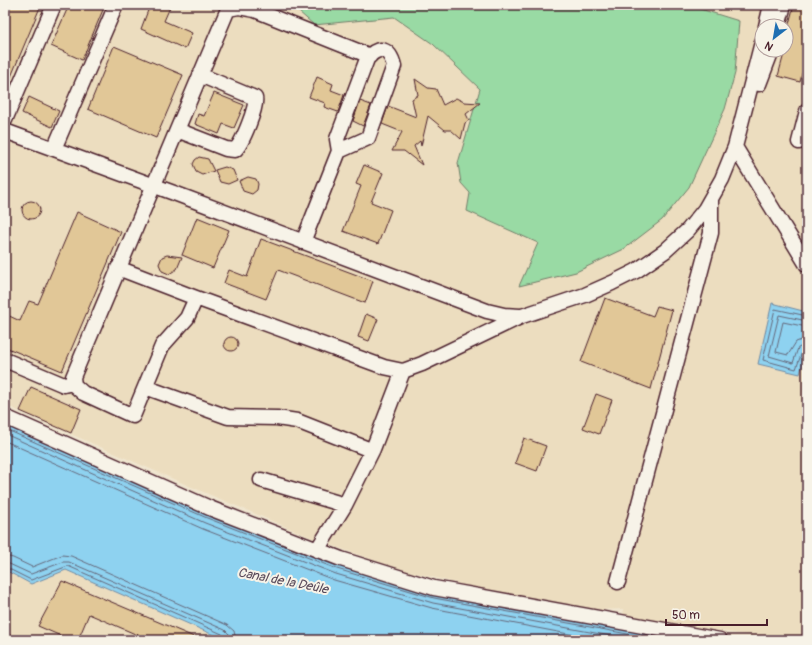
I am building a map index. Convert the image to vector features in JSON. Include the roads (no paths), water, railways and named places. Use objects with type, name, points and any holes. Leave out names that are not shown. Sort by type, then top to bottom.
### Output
[{"type":"street","points":[[5,120],[54,5]]},
{"type":"street","points":[[54,149],[116,5]]},
{"type":"street","points":[[768,18],[771,5]]},
{"type":"street","points":[[780,18],[784,5]]},
{"type":"street","points":[[196,298],[187,318],[162,346],[133,416],[76,389],[73,383],[73,377],[228,7],[239,7],[255,10],[370,56]]},
{"type":"street","points":[[304,242],[339,151],[337,139],[370,56],[373,51],[379,49],[386,52],[392,57],[394,66],[368,138],[339,151]]},
{"type":"street","points":[[118,268],[384,367],[403,371],[442,355],[522,316],[585,295],[636,271],[665,251],[688,230],[711,200],[735,147],[758,58]]},
{"type":"street","points":[[745,109],[761,80],[769,58]]},
{"type":"street","points":[[177,130],[226,149],[235,150],[240,143],[256,106],[255,98],[200,75]]},
{"type":"street","points":[[799,142],[807,112]]},
{"type":"street","points":[[5,131],[153,185],[486,311],[504,315],[522,316]]},
{"type":"street","points":[[735,147],[807,265]]},
{"type":"street","points":[[618,582],[711,233],[711,200]]},
{"type":"street","points":[[5,360],[64,384],[73,383]]},
{"type":"street","points":[[316,550],[345,505],[373,449],[403,371]]},
{"type":"street","points":[[145,387],[228,417],[277,418],[297,421],[368,449]]},
{"type":"street","points":[[5,417],[212,509],[340,559],[434,588],[720,640]]},
{"type":"street","points":[[261,480],[345,505]]},
{"type":"water","points":[[772,303],[807,312],[807,346],[800,374],[758,364]]},
{"type":"water","name":"Canal de la Deûle","points":[[5,424],[339,565],[681,640],[225,640],[66,570],[31,584],[5,570]]}]
